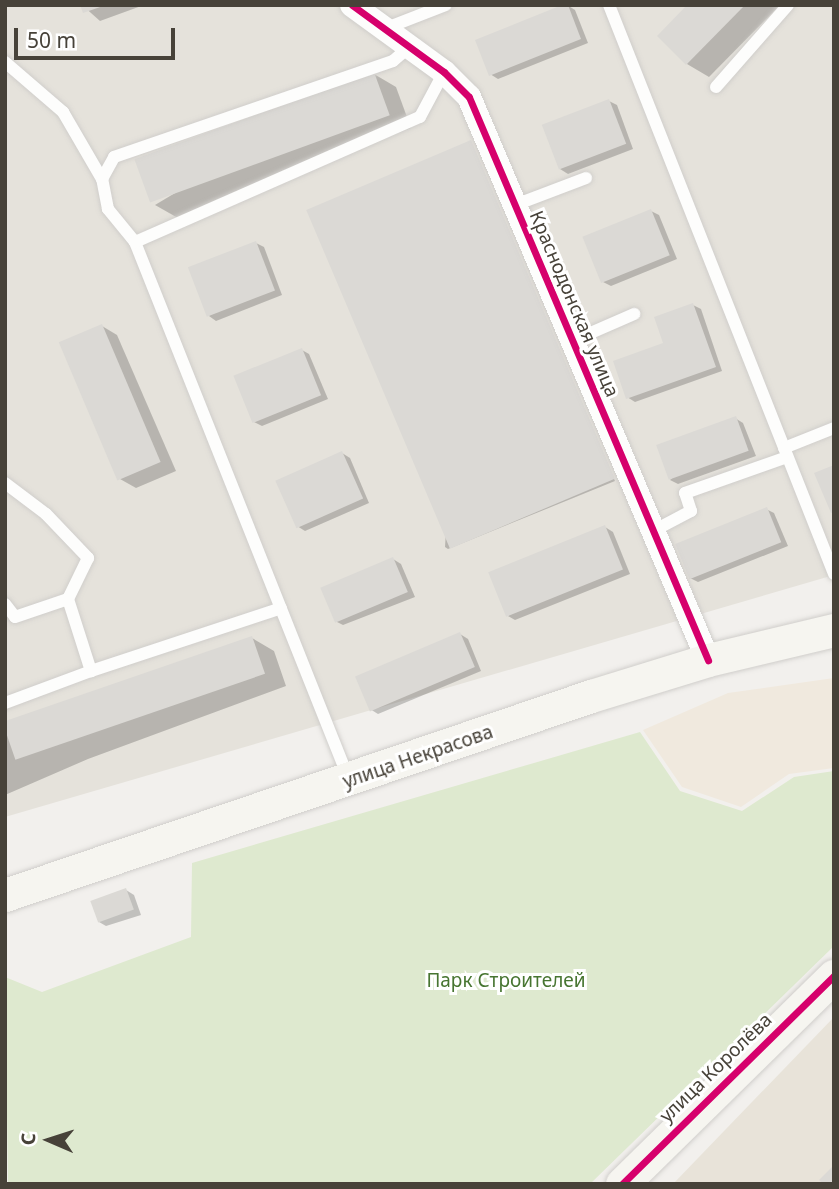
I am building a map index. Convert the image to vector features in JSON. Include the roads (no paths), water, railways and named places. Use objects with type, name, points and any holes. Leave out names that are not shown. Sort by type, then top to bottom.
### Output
[{"type":"main road","name":"улица Некрасова","points":[[5,895],[708,660],[834,630]]},
{"type":"main road","name":"улица Королёва","points":[[622,1184],[834,976]]},
{"type":"street","name":"Краснодонская улица","points":[[352,5],[382,30],[444,72],[469,97],[708,660]]},
{"type":"lane","points":[[382,30],[446,5]]},
{"type":"lane","points":[[609,5],[834,574]]},
{"type":"lane","points":[[716,87],[788,5]]},
{"type":"lane","points":[[102,179],[114,157],[393,61],[408,48]]},
{"type":"lane","points":[[5,62],[64,112],[102,179],[108,209],[135,242],[350,781]]},
{"type":"lane","points":[[135,242],[420,117],[444,72]]},
{"type":"lane","points":[[515,205],[586,178]]},
{"type":"lane","points":[[572,341],[634,314]]},
{"type":"lane","points":[[653,531],[691,511],[685,493],[785,452],[834,428]]},
{"type":"lane","points":[[5,483],[46,514],[88,558],[68,599],[91,671]]},
{"type":"lane","points":[[5,604],[15,617],[68,599]]},
{"type":"lane","points":[[5,703],[91,671],[281,608]]},
{"type":"park label","name":"Парк Строителей","points":[[506,981]]}]
